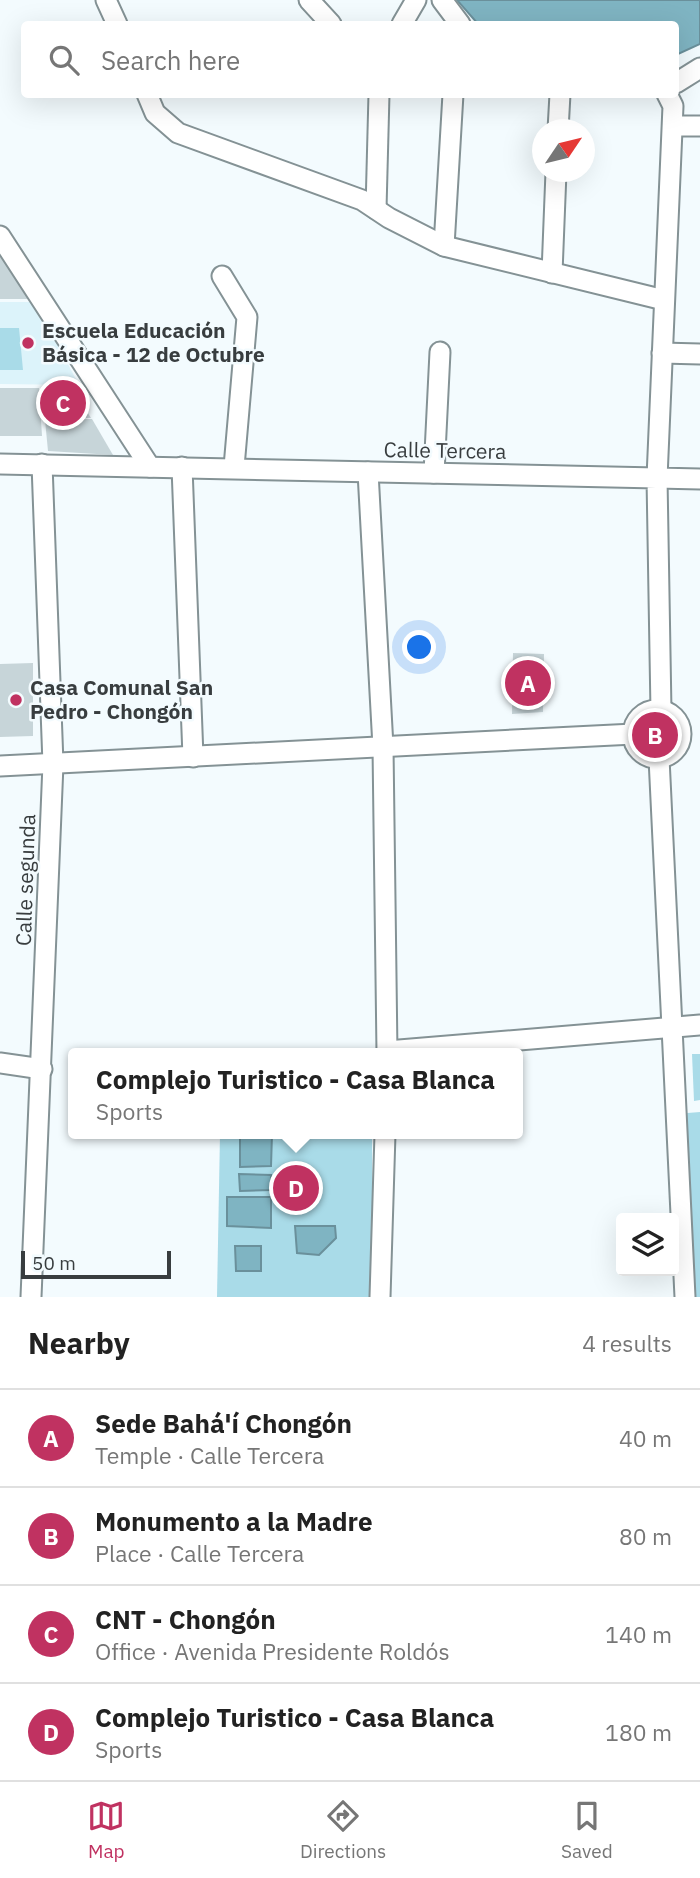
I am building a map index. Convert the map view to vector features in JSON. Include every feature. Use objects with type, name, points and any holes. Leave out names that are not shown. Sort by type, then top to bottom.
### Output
[{"type":"street","points":[[106,0],[116,21]]},
{"type":"street","points":[[309,0],[328,21]]},
{"type":"street","points":[[404,21],[416,0]]},
{"type":"street","points":[[442,0],[456,21]]},
{"type":"street","points":[[679,81],[700,68]]},
{"type":"street","points":[[149,98],[155,113],[178,133],[362,200],[444,246],[664,300]]},
{"type":"street","points":[[376,209],[379,98]]},
{"type":"street","points":[[444,246],[453,98]]},
{"type":"street","points":[[559,119],[560,98]]},
{"type":"street","points":[[661,711],[657,478],[673,126],[673,107],[669,98]]},
{"type":"street","points":[[673,126],[700,126]]},
{"type":"street","points":[[552,273],[556,182]]},
{"type":"street","points":[[0,236],[150,467]]},
{"type":"street","points":[[222,276],[247,317],[234,467]]},
{"type":"street","points":[[434,473],[440,352]]},
{"type":"street","points":[[662,354],[700,354]]},
{"type":"street","name":"Calle Tercera","points":[[0,464],[700,479]]},
{"type":"street","name":"Calle segunda","points":[[31,1297],[53,764],[42,464]]},
{"type":"street","points":[[182,467],[193,757]]},
{"type":"street","points":[[368,472],[383,747],[387,1048]]},
{"type":"street","points":[[661,711],[690,731],[674,751],[659,758],[640,751],[634,734],[636,722],[643,715],[661,711]]},
{"type":"street","points":[[0,766],[634,734]]},
{"type":"street","points":[[659,758],[685,1297]]},
{"type":"street","points":[[432,1048],[700,1025]]},
{"type":"street","points":[[0,1063],[42,1069]]},
{"type":"street","points":[[380,1297],[385,1139]]},
{"type":"shaded area","points":[[457,0],[700,0],[700,44],[679,54],[679,21],[475,21]]},
{"type":"shaded area","name":"Escuela Educación Básica - 12 de Octubre","points":[[0,302],[35,302],[79,385],[0,384]]},
{"type":"shaded area","points":[[0,328],[19,328],[23,370],[0,370]]},
{"type":"shaded area","points":[[692,1054],[700,1054],[700,1100],[694,1101]]},
{"type":"shaded area","points":[[700,1112],[700,1297],[685,1297],[675,1114]]},
{"type":"shaded area","points":[[220,1139],[372,1139],[373,1297],[217,1297]]},
{"type":"shaded area","points":[[240,1139],[272,1139],[271,1166],[240,1167]]},
{"type":"shaded area","points":[[239,1174],[271,1175],[271,1190],[240,1191]]},
{"type":"shaded area","points":[[227,1197],[271,1197],[271,1228],[227,1226]]},
{"type":"shaded area","points":[[295,1226],[335,1226],[336,1238],[319,1255],[297,1253]]},
{"type":"shaded area","points":[[235,1246],[261,1246],[261,1271],[236,1271]]},
{"type":"building","points":[[0,252],[31,299],[0,299]]},
{"type":"building","points":[[0,388],[39,388],[42,436],[0,436]]},
{"type":"building","points":[[72,388],[91,418],[44,418],[43,389]]},
{"type":"building","points":[[92,419],[113,455],[48,451],[45,420]]},
{"type":"building","points":[[513,653],[544,654],[543,712],[512,714]]},
{"type":"building","name":"Casa Comunal San Pedro - Chongón","points":[[33,663],[33,736],[0,737],[0,664]]},
{"type":"place","name":"Escuela Educación Básica - 12 de Octubre","points":[[28,343]]},
{"type":"place","name":"CNT - Chongón","points":[[63,403]]},
{"type":"place","name":"Sede Bahá'í Chongón","points":[[528,683]]},
{"type":"place","name":"Casa Comunal San Pedro - Chongón","points":[[16,700]]},
{"type":"place","name":"Monumento a la Madre","points":[[655,735]]},
{"type":"place","name":"Complejo Turistico - Casa Blanca","points":[[296,1188]]}]
